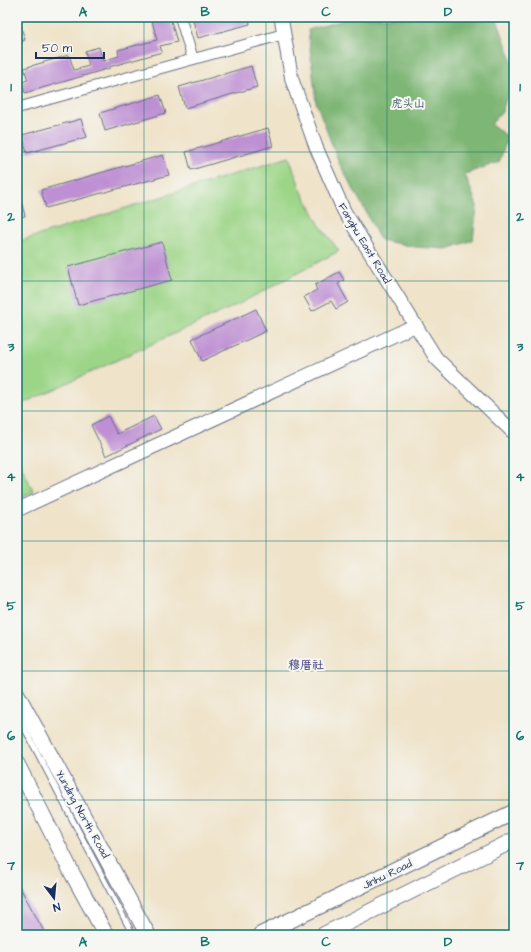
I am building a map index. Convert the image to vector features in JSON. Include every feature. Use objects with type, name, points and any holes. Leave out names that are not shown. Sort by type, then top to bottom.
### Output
[{"type":"main road","name":"Yunding North Road","points":[[17,694],[148,935]]},
{"type":"main road","points":[[17,764],[73,875],[106,935]]},
{"type":"main road","name":"Jinhu Road","points":[[260,935],[514,812]]},
{"type":"main road","points":[[324,935],[514,840]]},
{"type":"street","points":[[180,17],[193,59]]},
{"type":"street","name":"Fanghu East Road","points":[[281,17],[292,80],[316,148],[344,211],[436,358],[514,433]]},
{"type":"street","points":[[17,108],[284,34]]},
{"type":"street","points":[[17,510],[416,325]]},
{"type":"lane","points":[[17,714],[133,935]]},
{"type":"green space","name":"虎头山","points":[[355,17],[495,17],[497,20],[514,66],[514,71],[502,112],[491,124],[508,137],[499,162],[465,174],[477,206],[473,240],[447,249],[416,247],[380,240],[339,163],[316,102],[308,30]]},
{"type":"green space","points":[[289,157],[301,190],[319,224],[339,251],[239,304],[17,406],[17,242]]},
{"type":"green space","points":[[17,457],[34,492],[17,500]]},
{"type":"building","points":[[151,17],[170,17],[177,42],[160,46],[162,52],[25,93],[22,82],[28,80],[24,68],[69,55],[74,70],[89,66],[85,51],[99,47],[103,61],[119,56],[118,50],[157,40]]},
{"type":"building","points":[[192,17],[249,17],[250,24],[198,38]]},
{"type":"building","points":[[17,20],[19,20],[25,40],[17,42]]},
{"type":"building","points":[[251,66],[257,87],[185,108],[179,87]]},
{"type":"building","points":[[160,95],[166,113],[105,131],[100,113]]},
{"type":"building","points":[[81,119],[87,137],[27,153],[22,135]]},
{"type":"building","points":[[268,128],[273,146],[191,170],[186,152]]},
{"type":"building","points":[[163,155],[169,175],[46,208],[41,190]]},
{"type":"building","points":[[19,193],[25,216],[17,218],[17,194]]},
{"type":"building","points":[[162,242],[172,280],[78,305],[68,267]]},
{"type":"building","points":[[339,272],[344,280],[338,284],[348,302],[336,309],[331,301],[312,311],[304,297],[317,290],[315,285]]},
{"type":"building","points":[[256,309],[266,331],[202,361],[192,339]]},
{"type":"building","points":[[108,416],[117,434],[154,416],[161,429],[106,456],[91,425]]},
{"type":"building","points":[[17,882],[46,935],[17,935]]},
{"type":"district","name":"穆厝社","points":[[306,665]]}]
